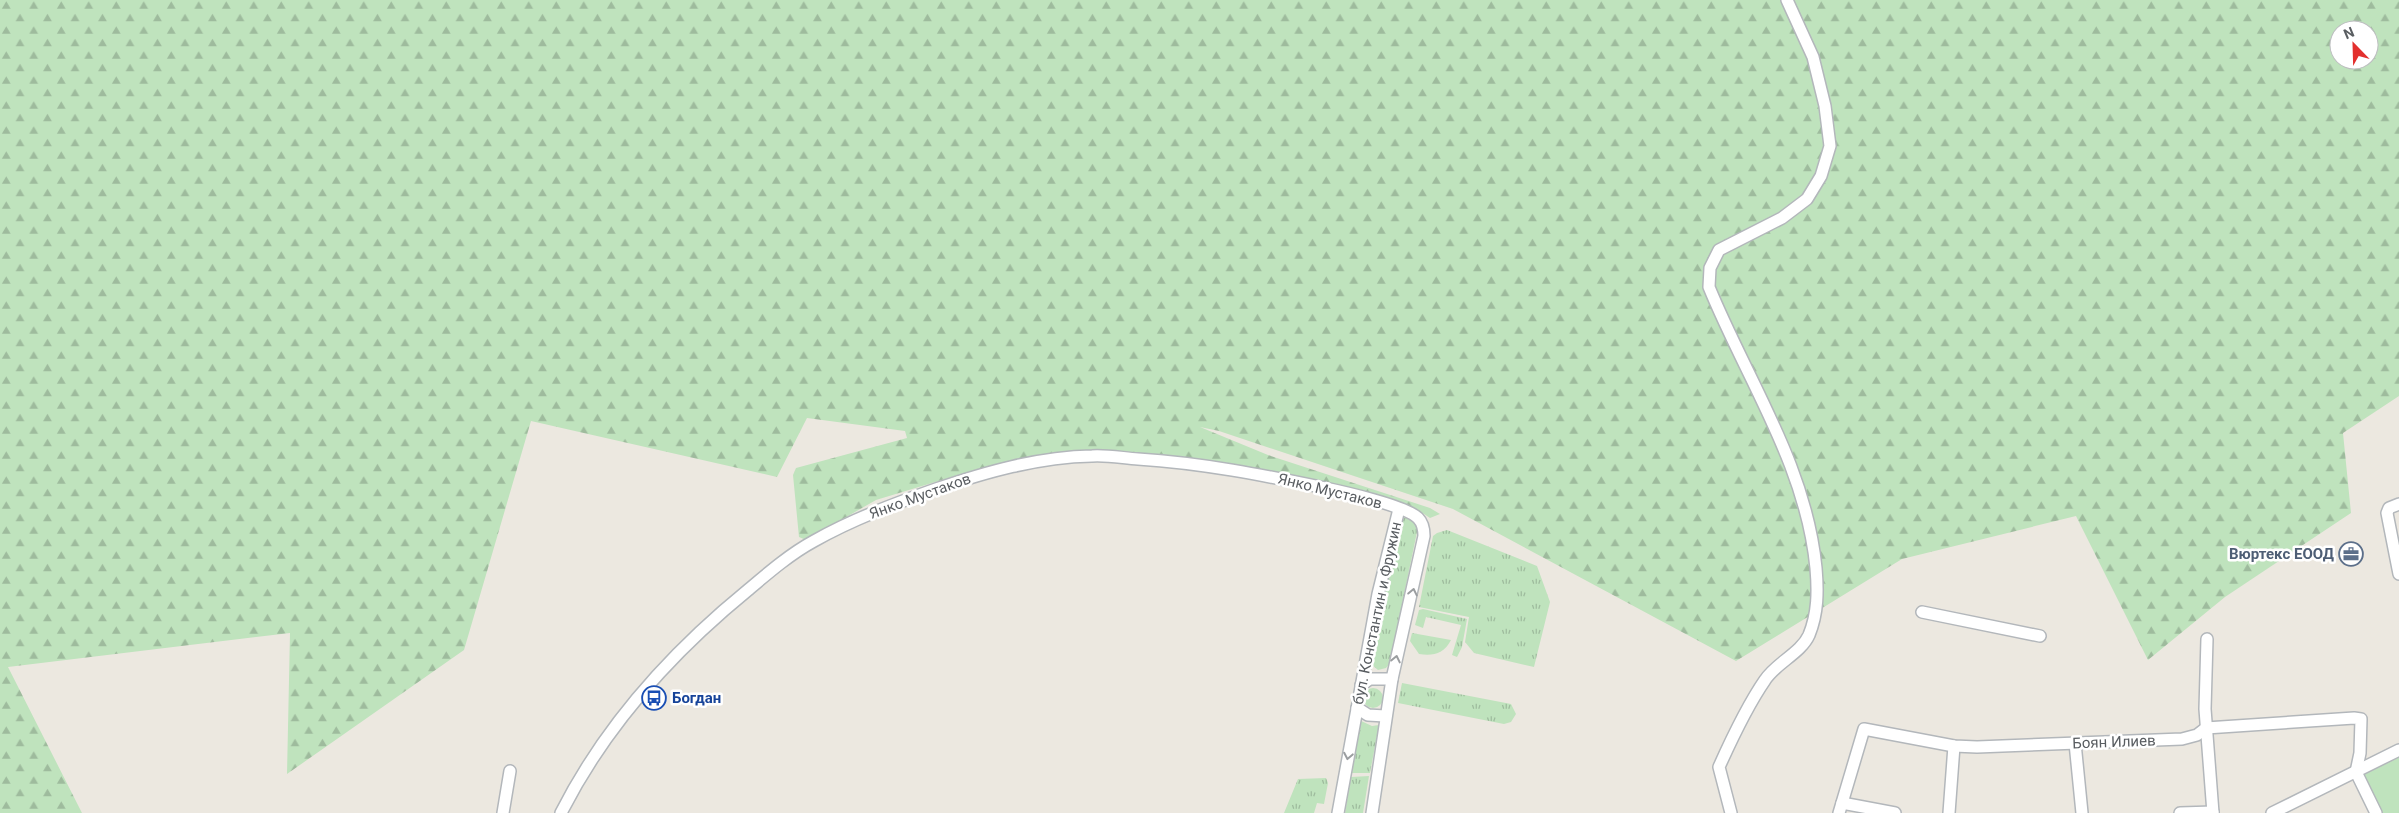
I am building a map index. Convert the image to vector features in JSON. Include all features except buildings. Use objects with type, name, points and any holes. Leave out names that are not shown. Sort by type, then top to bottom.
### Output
[{"type":"street","points":[[1731,813],[1719,767],[1765,679],[1808,639],[1816,618],[1817,584],[1814,544],[1800,491],[1779,435],[1710,287],[1710,268],[1718,250],[1782,218],[1807,199],[1821,176],[1830,146],[1825,106],[1813,57],[1787,0]]},
{"type":"street","name":"Янко Мустаков","points":[[561,813],[595,753],[616,724],[704,627],[811,542],[876,510],[982,473],[1030,463],[1092,456],[1190,462],[1337,490],[1399,509]]},
{"type":"street","points":[[2399,504],[2389,508],[2387,513],[2399,574]]},
{"type":"street","name":"бул. Константин и Фружин","points":[[1338,813],[1378,594],[1399,509],[1416,515],[1421,520],[1424,536],[1392,679]]},
{"type":"street","points":[[1922,612],[2040,636]]},
{"type":"street","points":[[2180,813],[2213,812],[2206,728],[2207,639]]},
{"type":"street","points":[[1376,678],[1387,686],[1390,694]]},
{"type":"street","points":[[1357,708],[1368,715],[1385,716],[1392,679],[1376,678],[1367,680],[1361,685]]},
{"type":"street","name":"бул. Константин и Фружин","points":[[1372,813],[1385,716]]},
{"type":"street","name":"Боян Илиев","points":[[1841,808],[1864,729],[1954,746],[2182,739],[2197,735],[2206,728],[2274,722],[2361,719],[2360,753],[2356,772]]},
{"type":"street","points":[[2075,743],[2082,813]]},
{"type":"street","points":[[1950,813],[1954,746]]},
{"type":"street","points":[[2272,813],[2399,750]]},
{"type":"street","points":[[503,813],[510,771]]},
{"type":"street","points":[[2356,772],[2376,813]]},
{"type":"street","points":[[1841,808],[1895,813]]},
{"type":"green space","points":[[0,0],[2399,0],[2399,396],[2343,433],[2351,513],[2225,597],[2148,660],[2076,516],[1902,559],[1736,661],[1453,509],[1219,431],[1200,427],[1268,455],[1430,508],[1440,514],[1430,518],[1421,512],[1260,472],[1184,459],[1028,458],[978,469],[876,500],[806,540],[799,537],[793,475],[796,468],[907,438],[905,431],[807,418],[777,477],[531,421],[464,650],[287,774],[290,633],[8,667],[82,813],[0,813]]},
{"type":"green space","points":[[1404,518],[1414,518],[1418,527],[1390,663],[1386,668],[1378,670],[1372,665],[1370,659],[1397,526]]},
{"type":"green space","points":[[1447,530],[1537,566],[1550,602],[1534,667],[1474,653],[1465,642],[1469,617],[1419,607],[1433,536]]},
{"type":"green space","points":[[1423,609],[1467,619],[1462,647],[1457,657],[1452,655],[1461,625],[1426,617],[1423,628],[1415,625],[1419,610]]},
{"type":"green space","points":[[1412,633],[1451,640],[1438,653],[1429,655],[1419,654],[1410,641]]},
{"type":"green space","points":[[1402,683],[1511,704],[1516,714],[1511,722],[1504,724],[1398,703]]},
{"type":"green space","points":[[1373,688],[1380,691],[1383,698],[1380,705],[1373,708],[1366,705],[1363,698],[1366,691]]},
{"type":"green space","points":[[1359,720],[1372,726],[1379,725],[1370,773],[1352,773]]},
{"type":"green space","points":[[2399,753],[2399,813],[2377,813],[2360,773]]},
{"type":"green space","points":[[1369,776],[1363,813],[1345,813],[1351,777]]},
{"type":"green space","points":[[1326,778],[1328,783],[1324,804],[1317,803],[1314,813],[1284,813],[1298,779]]},
{"type":"place","name":"Вюртекс ЕООД","points":[[2351,554]]},
{"type":"place","name":"Богдан","points":[[654,698]]}]
